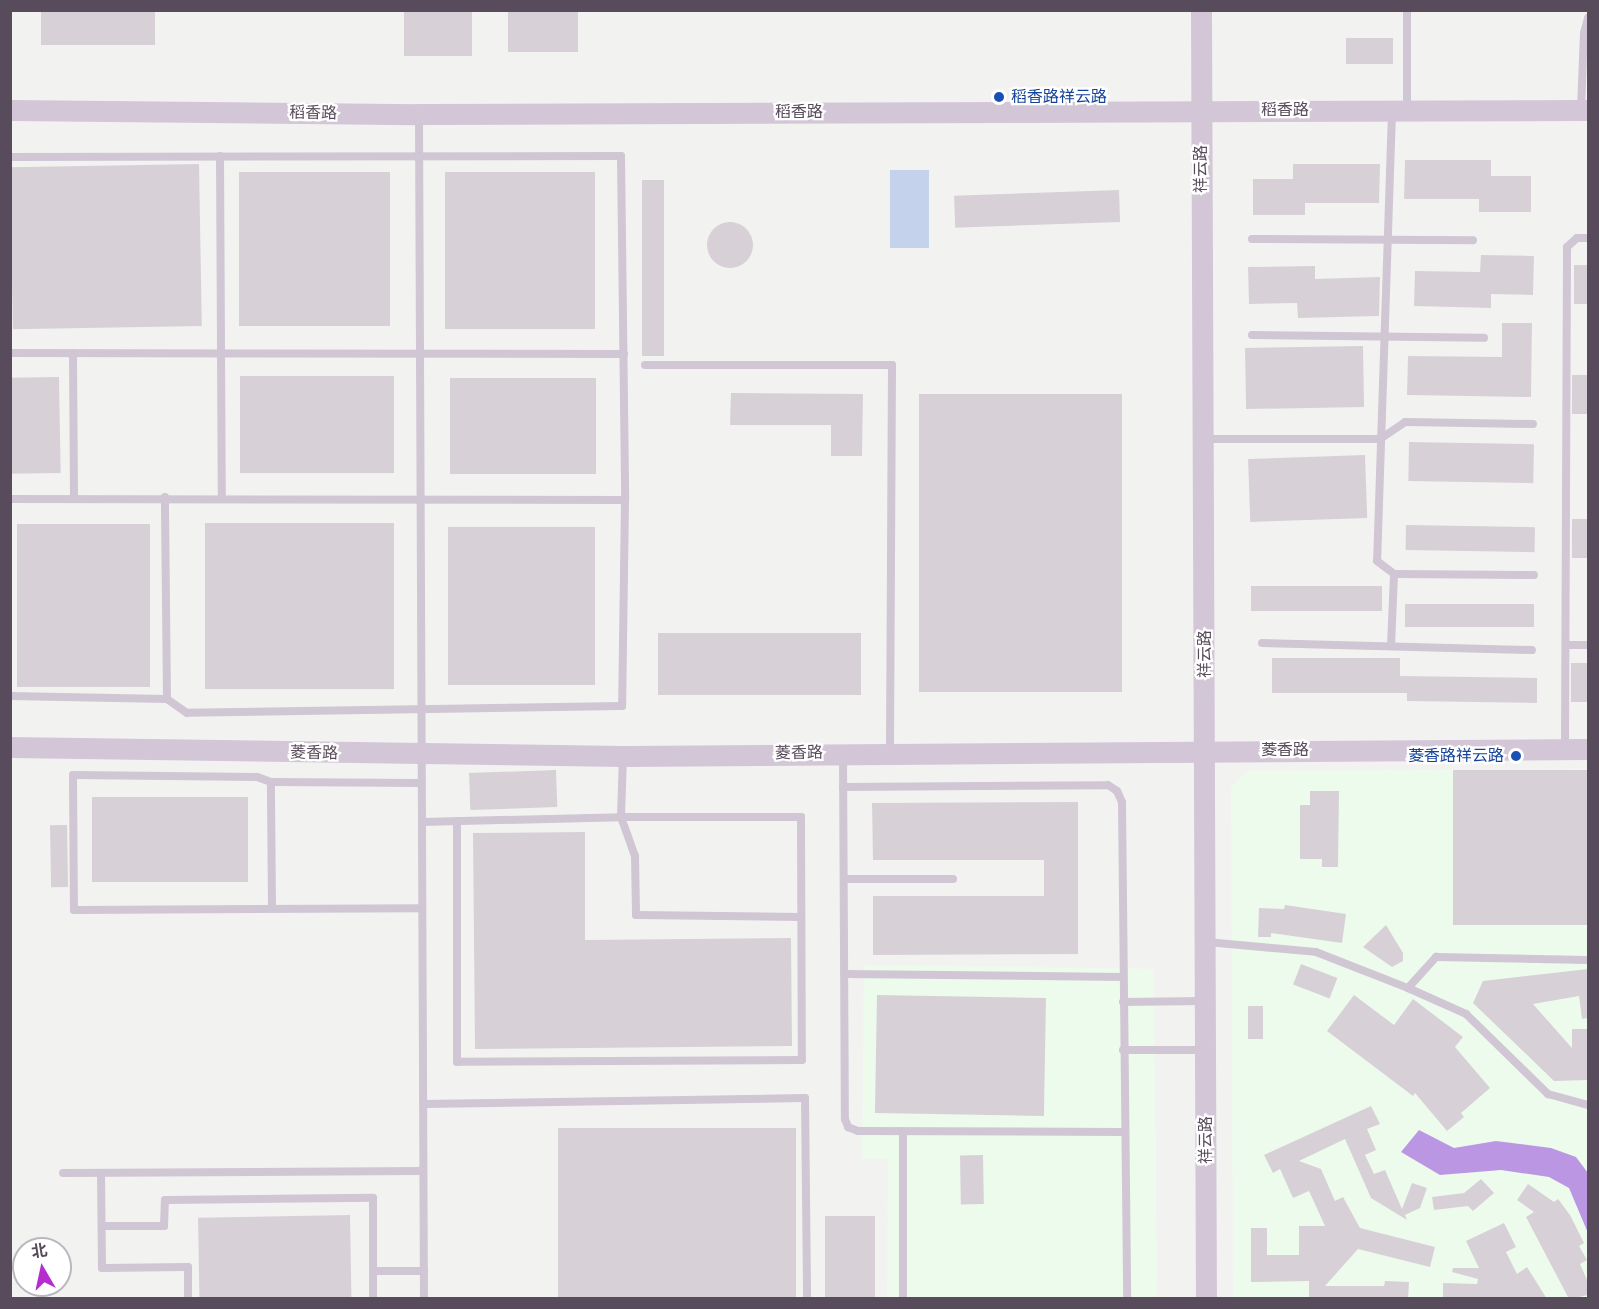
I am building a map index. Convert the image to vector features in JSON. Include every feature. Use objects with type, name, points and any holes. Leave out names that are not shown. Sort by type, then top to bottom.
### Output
[{"type":"street","name":"祥云路","points":[[1201,10],[1206,750],[1206,1299]]},
{"type":"street","name":"稻香路","points":[[10,110],[418,114],[1585,110]]},
{"type":"street","name":"菱香路","points":[[10,747],[421,755],[623,756],[890,751],[1588,749]]},
{"type":"lane","points":[[1407,10],[1387,240],[1377,561],[1394,574],[1534,575]]},
{"type":"lane","points":[[1585,110],[1584,33],[1588,18]]},
{"type":"lane","points":[[418,114],[424,1299]]},
{"type":"lane","points":[[220,156],[219,352],[222,497]]},
{"type":"lane","points":[[10,158],[621,156],[625,500],[622,706],[187,713],[167,699],[10,696]]},
{"type":"lane","points":[[1565,749],[1567,247],[1577,238],[1588,238]]},
{"type":"lane","points":[[1252,239],[1473,240]]},
{"type":"lane","points":[[1252,335],[1484,338]]},
{"type":"lane","points":[[10,353],[624,354]]},
{"type":"lane","points":[[73,353],[74,498]]},
{"type":"lane","points":[[645,365],[892,365],[890,751]]},
{"type":"lane","points":[[1203,439],[1380,439],[1406,422],[1533,424]]},
{"type":"lane","points":[[165,497],[167,699]]},
{"type":"lane","points":[[10,499],[420,497],[625,500]]},
{"type":"lane","points":[[1391,646],[1394,574]]},
{"type":"lane","points":[[1262,643],[1532,650]]},
{"type":"lane","points":[[1566,645],[1588,645]]},
{"type":"lane","points":[[843,752],[845,1119],[848,1127],[858,1131],[1125,1132]]},
{"type":"lane","points":[[623,756],[621,817],[635,856],[636,915],[801,917]]},
{"type":"lane","points":[[422,783],[272,782],[257,777],[73,776],[74,910],[422,908]]},
{"type":"lane","points":[[272,782],[272,909]]},
{"type":"lane","points":[[843,787],[1108,785],[1117,790],[1122,802],[1127,1299]]},
{"type":"lane","points":[[422,822],[457,821],[621,817],[801,817],[802,1060],[457,1062],[457,821]]},
{"type":"lane","points":[[843,879],[953,879]]},
{"type":"lane","points":[[1206,942],[1316,952],[1408,988],[1466,1014],[1548,1094],[1588,1105]]},
{"type":"lane","points":[[1408,988],[1436,957],[1588,960]]},
{"type":"lane","points":[[844,974],[1123,976]]},
{"type":"lane","points":[[1123,1002],[1205,1001]]},
{"type":"lane","points":[[1123,1050],[1206,1050]]},
{"type":"lane","points":[[423,1104],[805,1098],[807,1299]]},
{"type":"lane","points":[[903,1131],[903,1299]]},
{"type":"lane","points":[[63,1173],[423,1171]]},
{"type":"lane","points":[[101,1173],[102,1268],[188,1268],[188,1299]]},
{"type":"lane","points":[[103,1226],[164,1226],[165,1200],[373,1198],[373,1299]]},
{"type":"lane","points":[[374,1271],[424,1271]]},
{"type":"shaded area","points":[[890,170],[929,170],[929,248],[890,248]]},
{"type":"shaded area","points":[[1588,769],[1588,1298],[1233,1298],[1231,787],[1247,771]]},
{"type":"shaded area","points":[[864,965],[1154,969],[1157,1298],[887,1298],[888,1159],[862,1159]]},
{"type":"shaded area","points":[[1419,1130],[1454,1148],[1496,1141],[1551,1148],[1576,1157],[1588,1173],[1588,1233],[1569,1188],[1549,1177],[1501,1170],[1440,1175],[1401,1152]]},
{"type":"building","points":[[41,10],[155,10],[155,45],[41,45]]},
{"type":"building","points":[[404,10],[472,10],[472,56],[404,56]]},
{"type":"building","points":[[508,10],[578,10],[578,52],[508,52]]},
{"type":"building","points":[[1346,38],[1393,38],[1393,64],[1346,64]]},
{"type":"building","points":[[1405,160],[1491,160],[1491,176],[1531,176],[1531,212],[1479,212],[1479,199],[1404,199]]},
{"type":"building","points":[[199,164],[202,326],[13,329],[10,167]]},
{"type":"building","points":[[1293,164],[1380,164],[1379,203],[1305,203],[1305,215],[1253,215],[1253,179],[1293,179]]},
{"type":"building","points":[[239,172],[390,172],[390,326],[239,326]]},
{"type":"building","points":[[445,172],[595,172],[595,329],[445,329]]},
{"type":"building","points":[[642,180],[664,180],[664,356],[642,356]]},
{"type":"building","points":[[1119,190],[1120,222],[955,228],[954,196]]},
{"type":"building","points":[[730,222],[746,229],[753,245],[746,261],[730,268],[714,261],[707,245],[714,229]]},
{"type":"building","points":[[1481,255],[1534,256],[1533,295],[1491,294],[1491,308],[1414,306],[1415,271],[1480,272]]},
{"type":"building","points":[[1574,265],[1588,265],[1588,304],[1574,304]]},
{"type":"building","points":[[1315,266],[1315,279],[1380,277],[1379,316],[1298,318],[1297,303],[1249,304],[1248,267]]},
{"type":"building","points":[[1502,323],[1532,323],[1531,397],[1407,395],[1408,356],[1502,357]]},
{"type":"building","points":[[1363,346],[1364,407],[1246,409],[1245,348]]},
{"type":"building","points":[[1572,375],[1588,375],[1588,414],[1572,414]]},
{"type":"building","points":[[240,376],[394,376],[394,473],[240,473]]},
{"type":"building","points":[[59,377],[61,473],[12,474],[10,378]]},
{"type":"building","points":[[450,378],[596,378],[596,474],[450,474]]},
{"type":"building","points":[[731,393],[863,394],[862,456],[831,456],[831,425],[730,425]]},
{"type":"building","points":[[919,394],[1122,394],[1122,692],[919,692]]},
{"type":"building","points":[[1409,442],[1534,444],[1533,483],[1408,481]]},
{"type":"building","points":[[1365,455],[1367,518],[1250,522],[1248,459]]},
{"type":"building","points":[[1572,519],[1588,519],[1588,558],[1572,558]]},
{"type":"building","points":[[205,523],[394,523],[394,689],[205,689]]},
{"type":"building","points":[[17,524],[150,524],[150,687],[17,687]]},
{"type":"building","points":[[1406,525],[1535,527],[1535,552],[1406,550]]},
{"type":"building","points":[[448,527],[595,527],[595,685],[448,685]]},
{"type":"building","points":[[1251,586],[1382,586],[1382,611],[1251,611]]},
{"type":"building","points":[[1405,604],[1534,604],[1534,627],[1405,627]]},
{"type":"building","points":[[658,633],[861,633],[861,695],[658,695]]},
{"type":"building","points":[[1272,658],[1400,658],[1400,676],[1537,678],[1537,703],[1407,701],[1407,693],[1272,693]]},
{"type":"building","points":[[1571,663],[1588,663],[1588,702],[1571,702]]},
{"type":"building","points":[[556,770],[557,807],[470,810],[469,773]]},
{"type":"building","points":[[1453,770],[1588,770],[1588,925],[1453,925]]},
{"type":"building","points":[[1310,791],[1339,791],[1338,867],[1322,867],[1322,859],[1300,859],[1300,805],[1310,805]]},
{"type":"building","points":[[92,797],[248,797],[248,882],[92,882]]},
{"type":"building","points":[[1078,802],[1078,954],[873,955],[873,896],[1044,896],[1044,860],[873,860],[872,803]]},
{"type":"building","points":[[50,825],[67,825],[68,887],[51,887]]},
{"type":"building","points":[[585,832],[585,940],[791,938],[792,1046],[475,1049],[473,833]]},
{"type":"building","points":[[1285,905],[1346,914],[1342,943],[1271,933],[1271,937],[1258,937],[1259,908],[1284,909]]},
{"type":"building","points":[[1386,925],[1403,953],[1403,961],[1392,967],[1363,947]]},
{"type":"building","points":[[1301,964],[1337,978],[1330,999],[1293,985]]},
{"type":"building","points":[[1588,969],[1588,1018],[1582,1019],[1579,996],[1533,1004],[1572,1048],[1572,1029],[1588,1029],[1588,1080],[1554,1081],[1473,1003],[1483,981]]},
{"type":"building","points":[[877,995],[1046,998],[1044,1116],[875,1113]]},
{"type":"building","points":[[1354,995],[1394,1025],[1413,999],[1463,1037],[1455,1047],[1490,1088],[1461,1113],[1464,1117],[1447,1131],[1415,1093],[1413,1096],[1327,1031]]},
{"type":"building","points":[[1248,1006],[1263,1006],[1263,1039],[1248,1039]]},
{"type":"building","points":[[1371,1106],[1380,1124],[1367,1129],[1376,1150],[1365,1155],[1374,1174],[1385,1170],[1402,1209],[1412,1183],[1427,1188],[1420,1208],[1405,1215],[1407,1220],[1371,1198],[1345,1139],[1299,1161],[1321,1169],[1335,1201],[1343,1197],[1360,1228],[1435,1247],[1430,1267],[1358,1249],[1325,1286],[1384,1286],[1385,1281],[1409,1282],[1408,1299],[1309,1299],[1309,1281],[1251,1282],[1251,1228],[1267,1228],[1267,1255],[1299,1255],[1299,1226],[1325,1226],[1309,1191],[1293,1198],[1280,1169],[1273,1173],[1264,1155]]},
{"type":"building","points":[[558,1128],[796,1128],[796,1298],[558,1298]]},
{"type":"building","points":[[960,1155],[983,1155],[984,1204],[961,1204]]},
{"type":"building","points":[[1481,1179],[1494,1193],[1473,1211],[1468,1206],[1434,1210],[1432,1197],[1464,1193]]},
{"type":"building","points":[[1528,1184],[1554,1202],[1558,1199],[1570,1215],[1584,1243],[1579,1246],[1587,1260],[1580,1264],[1588,1282],[1588,1295],[1569,1299],[1526,1217],[1534,1212],[1517,1200]]},
{"type":"building","points":[[350,1215],[351,1298],[199,1298],[198,1218]]},
{"type":"building","points":[[825,1216],[875,1216],[875,1298],[825,1298]]},
{"type":"building","points":[[1504,1223],[1516,1247],[1506,1252],[1517,1274],[1527,1267],[1547,1299],[1443,1299],[1443,1283],[1477,1284],[1478,1279],[1452,1272],[1453,1268],[1479,1268],[1466,1241]]},
{"type":"place","name":"稻香路祥云路","points":[[999,97]]},
{"type":"place","name":"菱香路祥云路","points":[[1516,756]]}]
